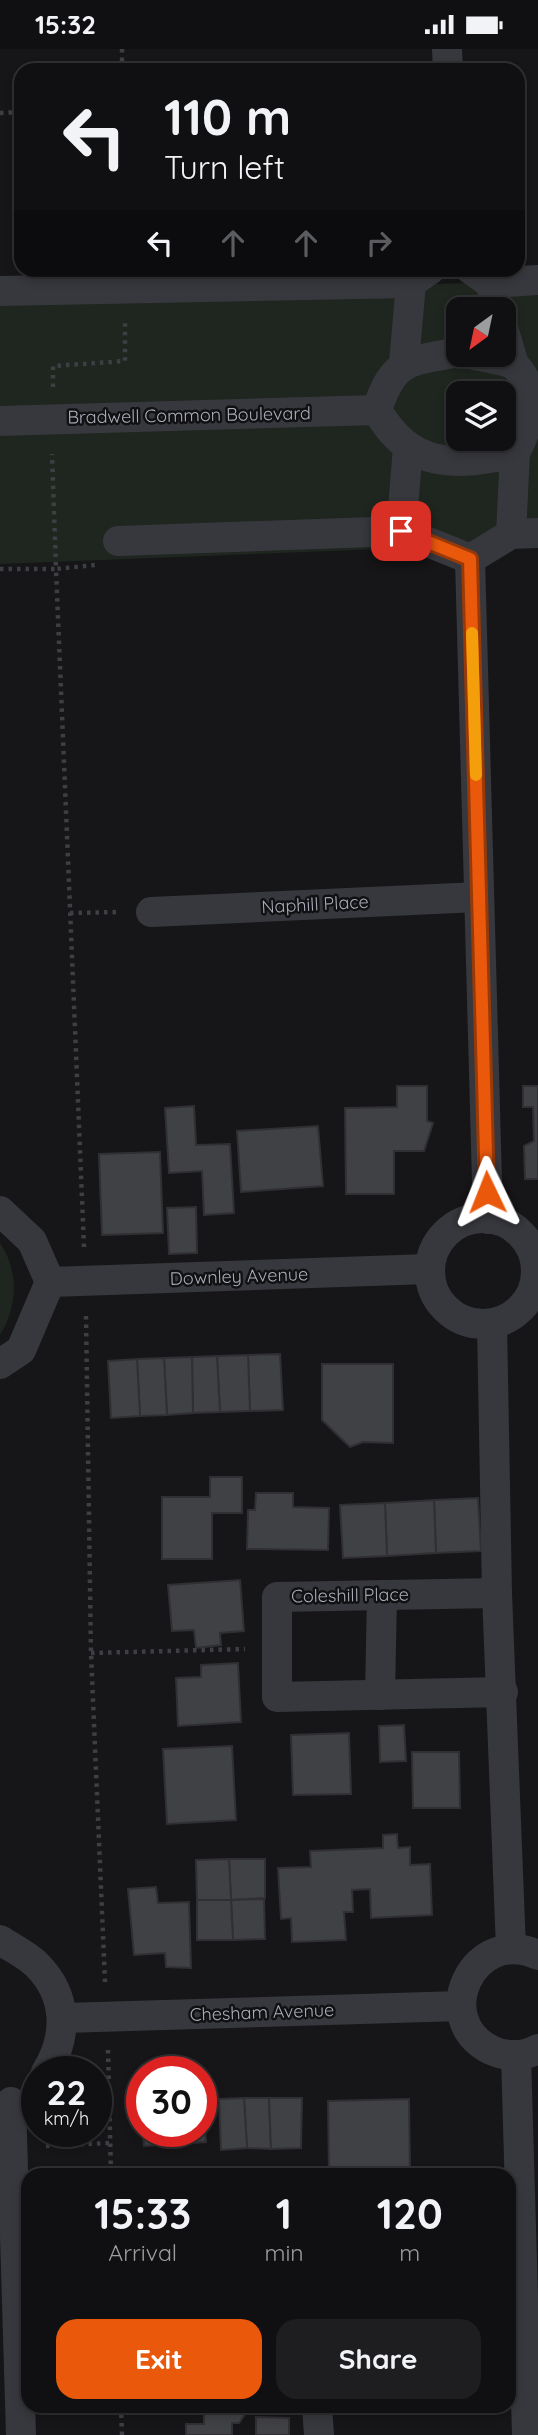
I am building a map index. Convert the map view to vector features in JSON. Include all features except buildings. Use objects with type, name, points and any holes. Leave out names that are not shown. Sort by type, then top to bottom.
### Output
[{"type":"street","points":[[0,291],[391,277]]},
{"type":"street","points":[[421,277],[404,363],[384,388],[377,410],[390,433],[408,448],[438,461],[476,461],[515,453]]},
{"type":"street","points":[[486,287],[538,280]]},
{"type":"street","points":[[404,363],[446,354]]},
{"type":"street","points":[[112,553],[401,531],[470,559],[525,533],[515,453],[528,431],[535,406],[529,385],[516,367]]},
{"type":"street","name":"Bradwell Common Boulevard","points":[[0,421],[377,410]]},
{"type":"street","points":[[401,531],[408,448]]},
{"type":"street","points":[[470,559],[488,1219]]},
{"type":"street","name":"Naphill Place","points":[[151,912],[479,897]]},
{"type":"street","points":[[0,1211],[32,1241],[50,1282],[20,1350],[0,1364]]},
{"type":"street","points":[[488,1219],[506,1224],[521,1234],[537,1265],[535,1284],[527,1301],[515,1314],[492,1324],[473,1324],[456,1317],[442,1305],[433,1289],[429,1269],[439,1242],[451,1229],[468,1220],[488,1219]]},
{"type":"street","name":"Downley Avenue","points":[[50,1282],[429,1269]]},
{"type":"street","points":[[492,1324],[497,1593],[525,1952],[494,1953],[474,1968],[462,1989],[461,2006],[465,2022],[485,2046],[500,2054],[527,2052],[517,2375],[527,2435]]},
{"type":"street","name":"Coleshill Place","points":[[497,1593],[277,1597],[277,1697],[503,1692]]},
{"type":"street","points":[[380,1695],[382,1595]]},
{"type":"street","points":[[0,1940],[37,1965],[57,1995],[64,2018],[60,2044],[54,2056]]},
{"type":"street","name":"Chesham Avenue","points":[[64,2018],[461,2006]]},
{"type":"street","points":[[5,2099],[14,2148],[21,2435]]},
{"type":"street","points":[[317,2413],[318,2435]]},
{"type":"path","points":[[53,366],[125,361],[125,286]]},
{"type":"path","points":[[52,449],[85,1282],[92,1653],[108,2056]]},
{"type":"path","points":[[0,569],[56,569],[112,553]]},
{"type":"path","points":[[71,913],[151,912]]},
{"type":"path","points":[[92,1653],[277,1648]]},
{"type":"path","points":[[14,2148],[33,2147]]},
{"type":"path","points":[[110,2147],[111,2168]]},
{"type":"path","points":[[121,2413],[122,2435]]},
{"type":"shaded area","points":[[538,281],[538,543],[0,564],[0,296]]},
{"type":"shaded area","points":[[0,1243],[11,1265],[14,1289],[10,1312],[0,1335]]},
{"type":"slow traffic","points":[[472,633],[476,775]]},
{"type":"route","points":[[401,531],[470,559],[487,1192]]}]
